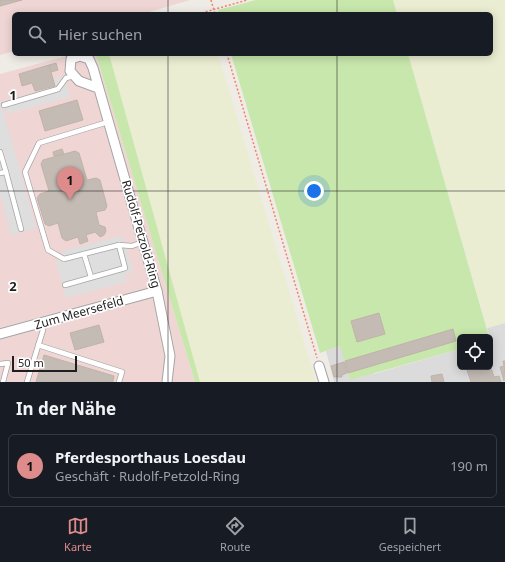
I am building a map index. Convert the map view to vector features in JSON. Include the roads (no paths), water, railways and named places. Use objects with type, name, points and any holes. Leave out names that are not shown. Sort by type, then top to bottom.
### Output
[{"type":"street","name":"Rudolf-Petzold-Ring","points":[[74,76],[70,71],[71,59],[80,56],[89,59],[93,68],[157,291],[170,356],[167,382]]},
{"type":"street","points":[[74,76],[79,81],[98,88]]},
{"type":"street","name":"Zum Meersefeld","points":[[0,334],[157,291]]},
{"type":"street","points":[[319,366],[324,382]]},
{"type":"lane","points":[[4,105],[58,89],[66,78],[74,76]]},
{"type":"lane","points":[[108,122],[39,143],[25,172],[48,250],[64,259],[119,245],[132,246],[143,242]]},
{"type":"lane","points":[[0,152],[21,229]]},
{"type":"lane","points":[[0,173],[6,172]]},
{"type":"lane","points":[[65,285],[125,268],[119,245]]},
{"type":"lane","points":[[84,254],[91,277]]},
{"type":"lane","points":[[27,382],[43,330],[41,324]]},
{"type":"lane","points":[[38,345],[122,372],[119,382]]},
{"type":"lane","points":[[0,364],[8,363],[3,382]]},
{"type":"place","name":"Pferdesporthaus Loesdau","points":[[70,200]]}]
